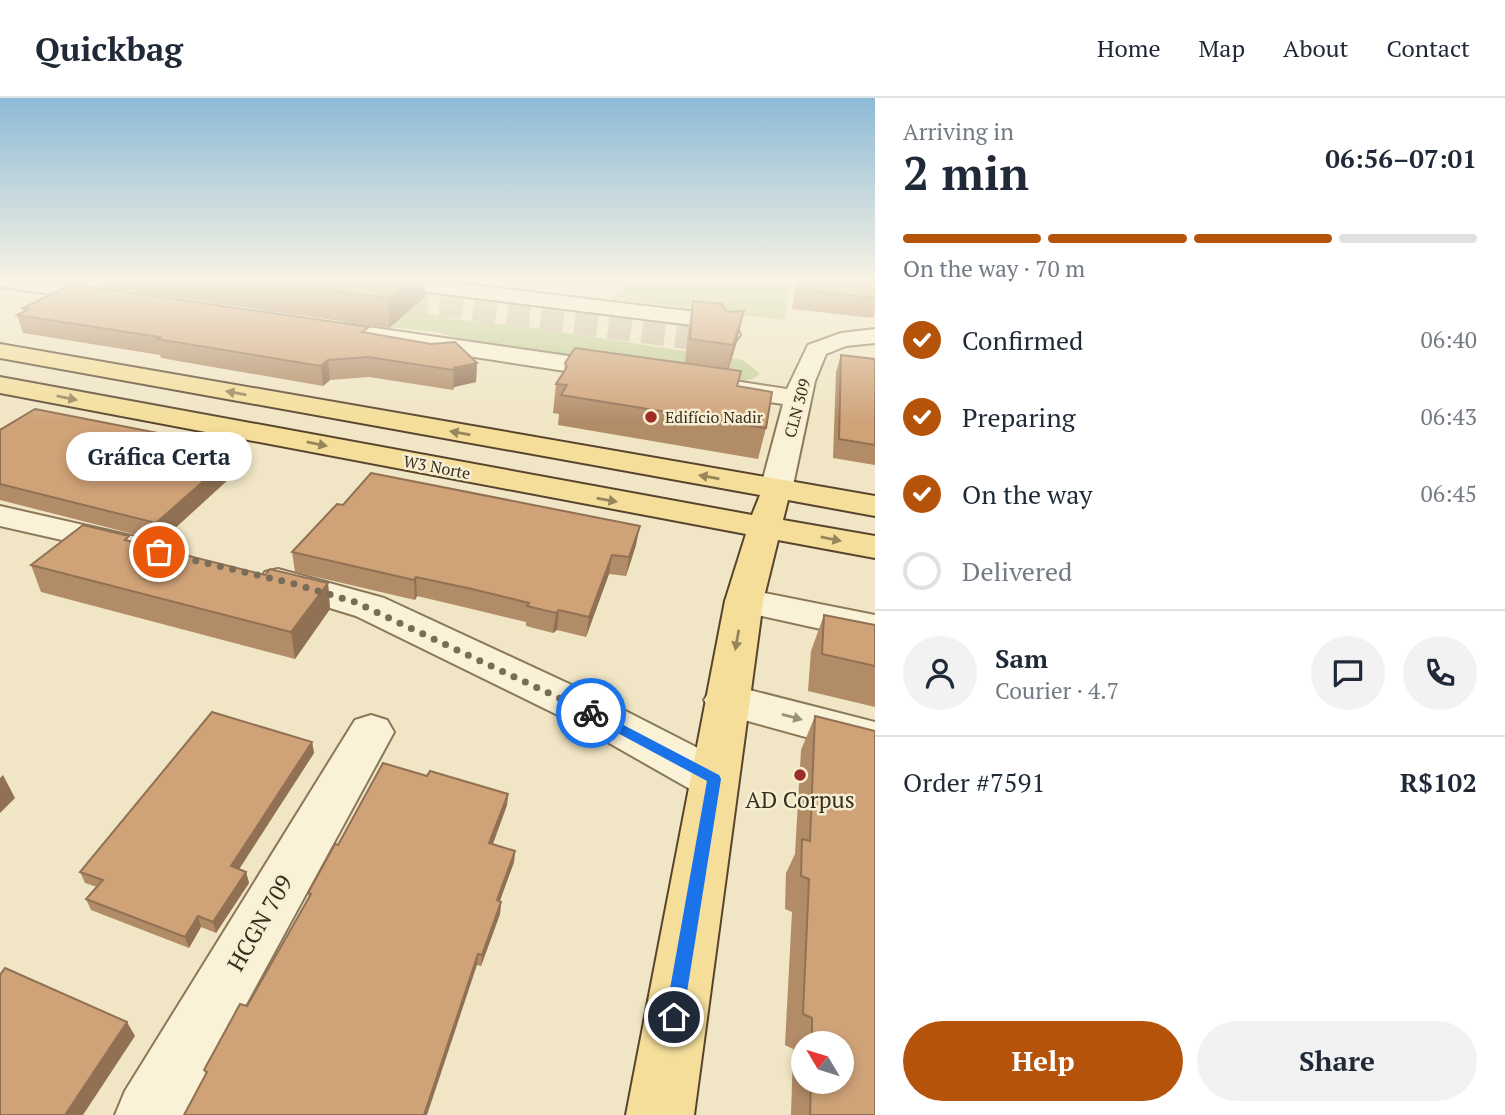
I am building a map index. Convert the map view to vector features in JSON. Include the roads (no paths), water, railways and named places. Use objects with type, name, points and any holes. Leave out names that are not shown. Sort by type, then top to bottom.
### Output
[{"type":"main road","name":"W3 Norte","points":[[0,351],[875,506]]},
{"type":"main road","name":"W3 Norte","points":[[0,385],[875,547]]},
{"type":"main road","points":[[468,472],[503,463],[510,453],[509,442]]},
{"type":"main road","points":[[557,490],[542,480],[539,471],[550,460],[559,458],[652,467]]},
{"type":"main road","name":"CLN 309","points":[[660,1115],[744,600],[776,490]]},
{"type":"street","points":[[331,328],[640,374]]},
{"type":"street","points":[[727,328],[728,335]]},
{"type":"street","name":"CLN 309","points":[[776,490],[802,381],[816,350],[841,340],[875,335]]},
{"type":"street","points":[[841,340],[875,344]]},
{"type":"street","points":[[693,382],[799,399]]},
{"type":"street","points":[[0,516],[159,552]]},
{"type":"street","points":[[238,570],[370,607],[590,712],[714,779]]},
{"type":"street","points":[[744,600],[875,628]]},
{"type":"street","points":[[726,700],[875,739]]},
{"type":"street","name":"HCGN 709","points":[[149,1115],[371,732]]},
{"type":"tunnel","points":[[618,328],[719,342],[724,341],[728,335]]},
{"type":"place","name":"Edifício Nadir","points":[[651,417]]},
{"type":"place","name":"Gráfica Certa","points":[[159,552]]},
{"type":"place","name":"AD Corpus","points":[[800,775]]}]
